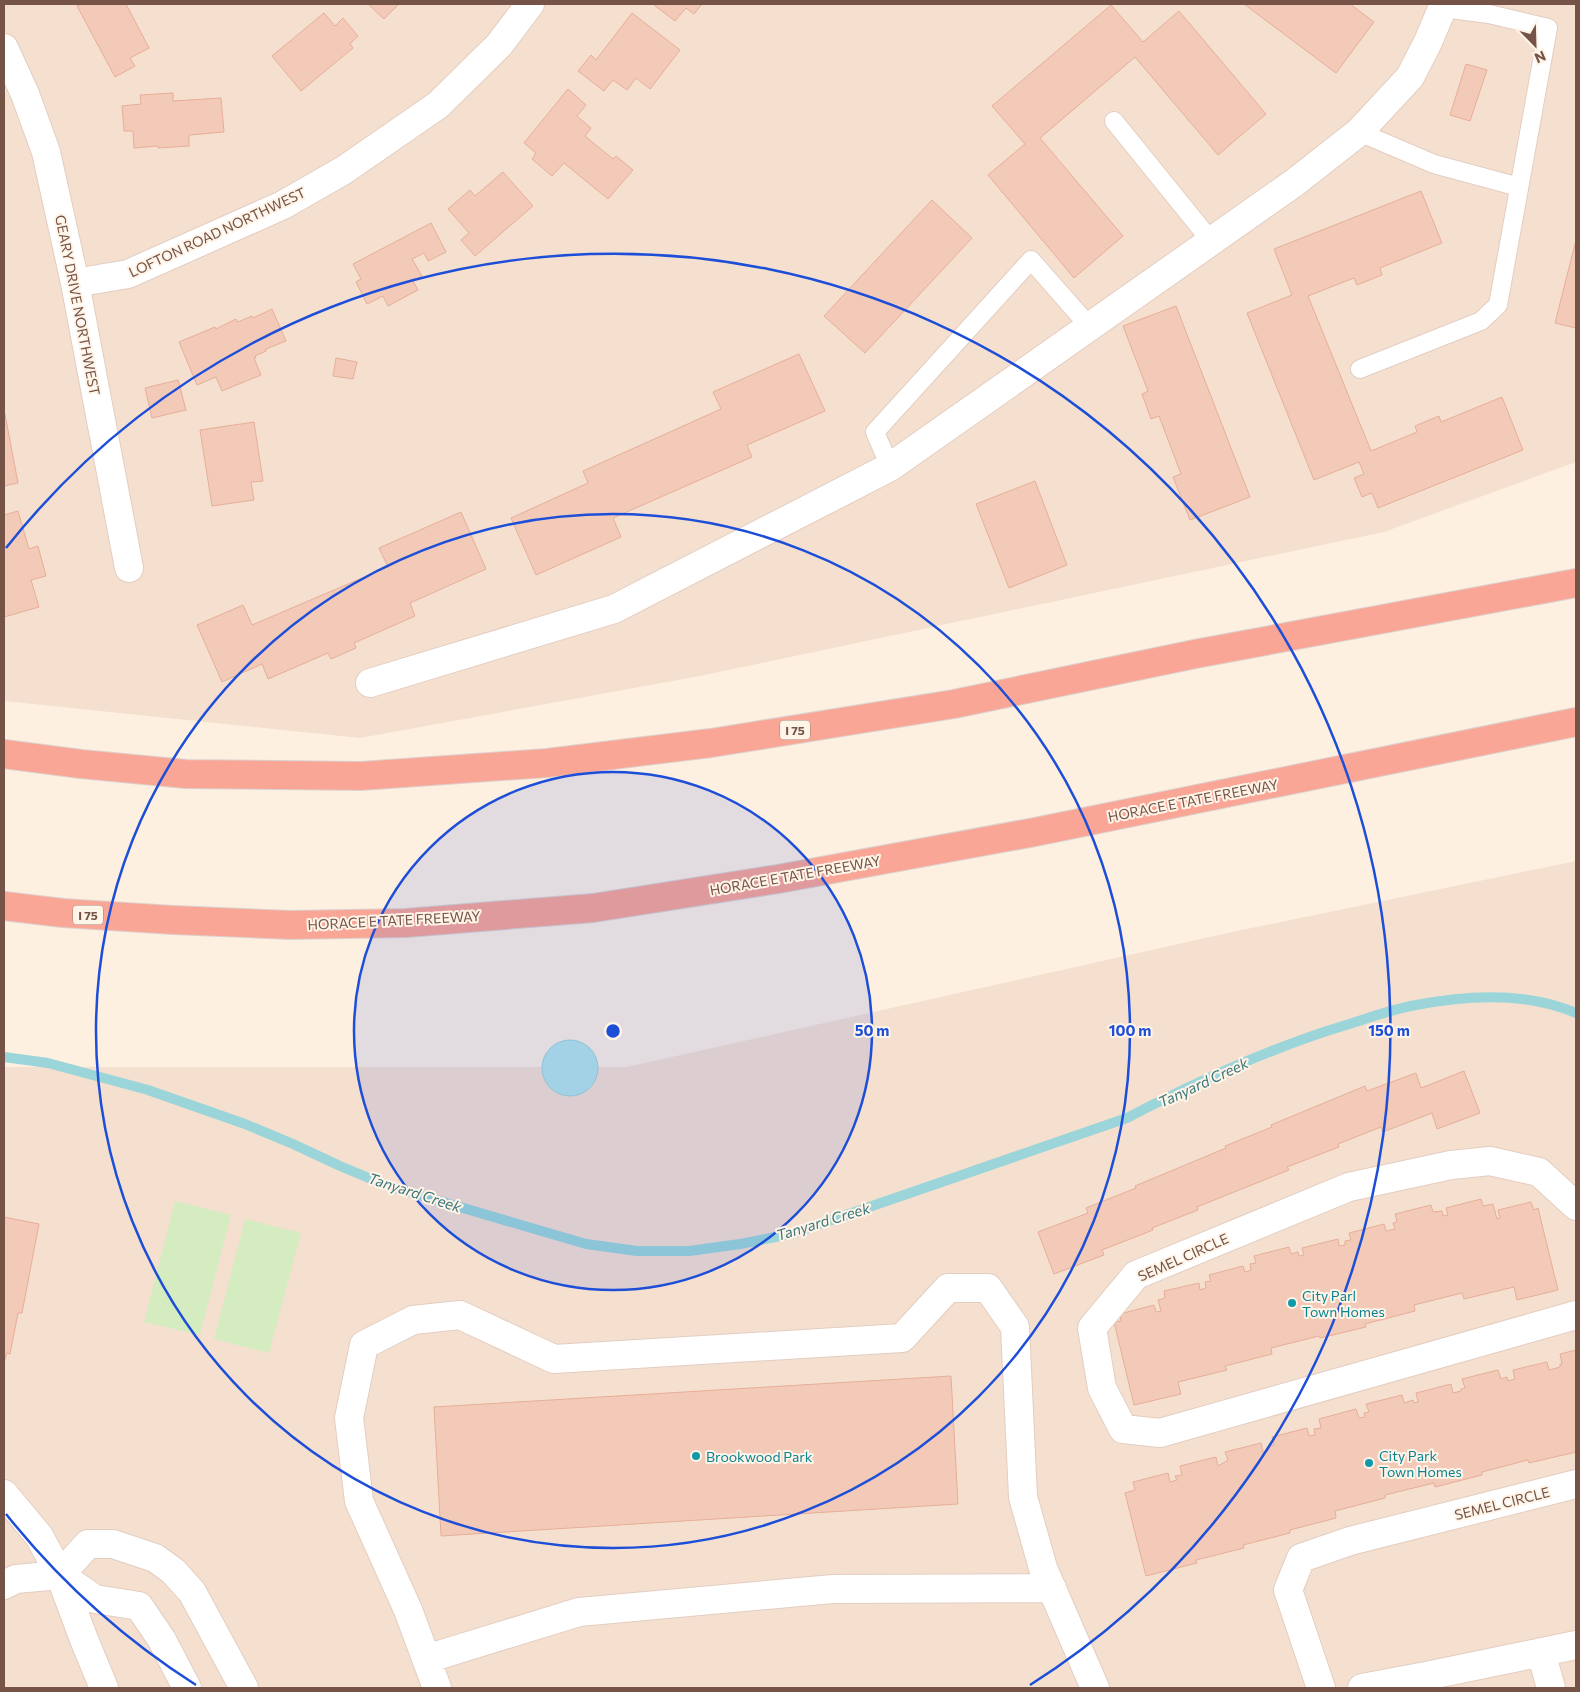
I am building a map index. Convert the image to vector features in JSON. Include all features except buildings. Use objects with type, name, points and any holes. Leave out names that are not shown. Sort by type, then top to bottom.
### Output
[{"type":"highway","name":"I 75","points":[[4,754],[81,764],[196,774],[361,776],[547,763],[711,743],[954,704],[1195,654],[1576,583]]},
{"type":"highway","name":"HORACE E TATE FREEWAY","points":[[4,906],[173,920],[291,925],[406,922],[593,908],[778,879],[1035,832],[1576,722]]},
{"type":"street","name":"LOFTON ROAD NORTHWEST","points":[[75,283],[128,274],[283,205],[344,170],[438,105],[499,44],[530,4]]},
{"type":"street","points":[[370,682],[614,609],[890,467],[1294,183],[1359,132],[1410,77],[1444,6]]},
{"type":"street","name":"GEARY DRIVE NORTHWEST","points":[[4,48],[25,94],[46,152],[75,283],[129,568]]},
{"type":"street","name":"SEMEL CIRCLE","points":[[1576,1206],[1539,1172],[1490,1161],[1451,1165],[1349,1186],[1136,1276],[1092,1328],[1102,1388],[1123,1429],[1160,1433],[1576,1315]]},
{"type":"street","points":[[437,1688],[408,1610],[359,1501],[349,1418],[364,1345],[413,1320],[460,1316],[554,1359],[902,1338],[948,1288],[988,1288],[1015,1327],[1023,1497],[1043,1568],[1095,1688]]},
{"type":"street","name":"SEMEL CIRCLE","points":[[1321,1688],[1288,1590],[1301,1558],[1350,1541],[1576,1484]]},
{"type":"street","points":[[4,1494],[16,1506],[39,1536],[60,1575],[104,1688]]},
{"type":"street","points":[[60,1575],[88,1544],[113,1544],[155,1558],[173,1571],[192,1592],[244,1688]]},
{"type":"street","points":[[4,1585],[16,1579],[60,1575],[94,1599],[139,1606],[162,1640],[187,1688]]},
{"type":"street","points":[[426,1658],[579,1612],[833,1589],[1052,1588]]},
{"type":"street","points":[[1362,1688],[1576,1645]]},
{"type":"street","points":[[1541,1652],[1551,1688]]},
{"type":"lane","points":[[1360,369],[1481,321],[1498,305],[1548,28],[1444,6]]},
{"type":"lane","points":[[1114,121],[1211,241]]},
{"type":"lane","points":[[1359,132],[1434,164],[1519,187]]},
{"type":"lane","points":[[890,467],[875,432],[1031,260],[1089,326]]},
{"type":"shaded area","points":[[4,4],[1576,4],[1576,462],[1384,532],[700,676],[360,738],[4,701]]},
{"type":"shaded area","points":[[1576,861],[1576,1688],[4,1688],[4,1067],[627,1067],[1232,932]]},
{"type":"green space","points":[[175,1201],[231,1215],[200,1335],[144,1322]]},
{"type":"green space","points":[[245,1219],[301,1233],[269,1353],[214,1339]]},
{"type":"water","points":[[564,1040],[576,1040],[586,1044],[594,1052],[598,1068],[594,1084],[586,1092],[576,1096],[564,1096],[554,1092],[546,1084],[542,1074],[542,1062],[546,1052],[554,1044]]},
{"type":"waterway","name":"Tanyard Creek","points":[[4,1057],[48,1063],[148,1090],[245,1124],[388,1186],[586,1244],[637,1251],[689,1251],[791,1234],[1127,1118],[1207,1078],[1262,1055],[1318,1034],[1398,1009],[1456,999],[1497,997],[1538,1001],[1576,1013]]},
{"type":"place","name":"City Parl Town Homes","points":[[1292,1303]]},
{"type":"place","name":"Brookwood Park","points":[[696,1456]]},
{"type":"place","name":"City Park Town Homes","points":[[1369,1463]]}]
